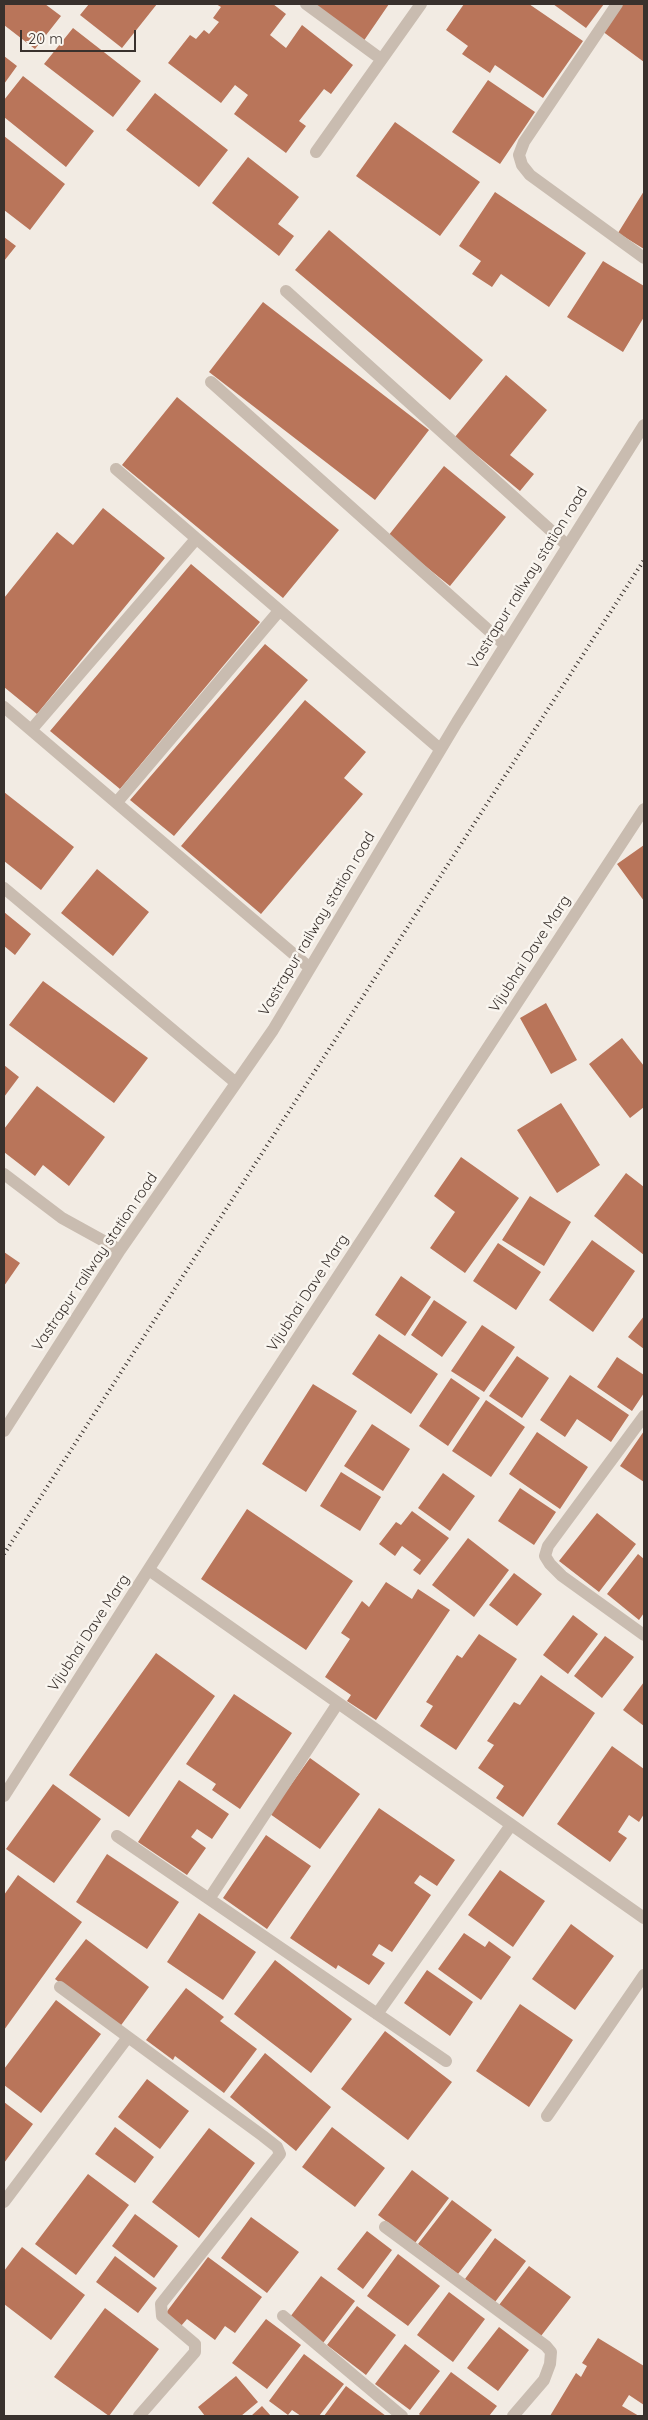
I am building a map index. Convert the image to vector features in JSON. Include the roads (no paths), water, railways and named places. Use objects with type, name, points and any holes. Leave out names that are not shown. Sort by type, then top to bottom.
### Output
[{"type":"street","points":[[306,4],[381,59]]},
{"type":"street","points":[[316,152],[421,4]]},
{"type":"street","points":[[617,4],[524,142],[520,155],[522,166],[530,176],[644,258]]},
{"type":"street","points":[[286,291],[568,546]]},
{"type":"street","points":[[211,382],[505,645]]},
{"type":"street","name":"Vastrapur railway station road","points":[[4,1431],[120,1250],[273,1030],[440,749],[644,426]]},
{"type":"street","points":[[116,469],[440,749]]},
{"type":"street","points":[[31,730],[196,538]]},
{"type":"street","points":[[117,802],[279,610]]},
{"type":"street","points":[[4,707],[310,968]]},
{"type":"street","name":"Vijubhai Dave Marg","points":[[4,1796],[644,810]]},
{"type":"street","points":[[4,888],[236,1083]]},
{"type":"street","points":[[4,1174],[62,1218],[120,1250]]},
{"type":"street","points":[[644,1416],[548,1546],[545,1556],[562,1576],[644,1635]]},
{"type":"street","points":[[149,1570],[644,1918]]},
{"type":"street","points":[[208,1899],[338,1703]]},
{"type":"street","points":[[376,2014],[511,1825]]},
{"type":"street","points":[[117,1836],[446,2061]]},
{"type":"street","points":[[547,2116],[644,1975]]},
{"type":"street","points":[[60,1987],[280,2150],[280,2154],[161,2304],[162,2316],[195,2344],[195,2352],[139,2416]]},
{"type":"street","points":[[4,2202],[128,2037]]},
{"type":"street","points":[[385,2227],[546,2346],[551,2352],[550,2364],[544,2380],[513,2416]]},
{"type":"street","points":[[283,2316],[402,2416]]},
{"type":"railway","points":[[4,1554],[644,560]]}]
